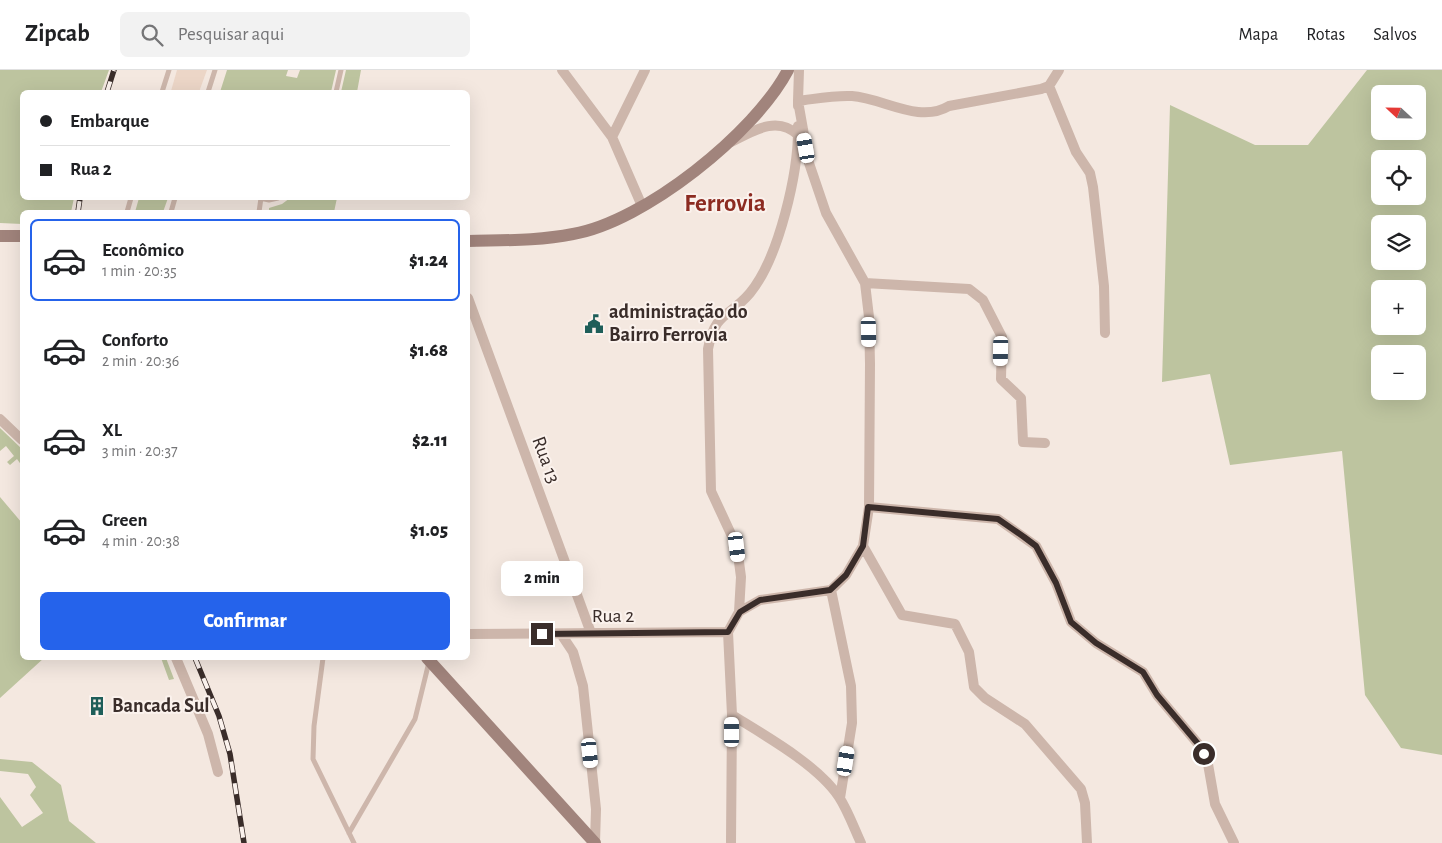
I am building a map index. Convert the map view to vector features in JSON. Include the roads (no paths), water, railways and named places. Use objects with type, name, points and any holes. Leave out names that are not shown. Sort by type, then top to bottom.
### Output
[{"type":"street","points":[[562,70],[612,136],[642,206]]},
{"type":"street","points":[[612,136],[645,70]]},
{"type":"street","points":[[470,241],[524,240],[575,234],[616,221],[642,206],[728,144],[749,124],[768,101],[788,70]]},
{"type":"street","points":[[740,612],[741,577],[737,547],[711,491],[708,349],[711,331],[723,316],[750,293],[768,264],[780,231],[794,167],[798,135],[799,70]]},
{"type":"street","points":[[798,101],[854,96],[926,113],[938,113],[949,106],[983,102],[1048,86],[1059,70]]},
{"type":"street","points":[[1048,86],[1076,152],[1090,174],[1094,187],[1104,286],[1106,333]]},
{"type":"street","points":[[730,843],[732,715],[728,632],[740,612],[760,600],[830,590],[846,575],[863,546],[868,507],[870,354],[869,317],[865,283],[826,213],[809,163],[798,101]]},
{"type":"street","points":[[728,144],[762,127],[772,125],[790,127],[798,135]]},
{"type":"street","points":[[0,236],[20,236]]},
{"type":"street","points":[[865,283],[970,289],[983,300],[1002,337],[1001,378],[1021,398],[1023,442],[1046,443]]},
{"type":"street","name":"Rua 13","points":[[470,303],[591,633]]},
{"type":"street","points":[[0,419],[20,438]]},
{"type":"street","points":[[868,507],[998,519],[1036,546],[1056,583],[1071,622],[1096,643],[1143,672],[1157,695],[1199,745],[1208,764],[1215,804],[1229,841]]},
{"type":"street","points":[[863,546],[902,615],[955,624],[969,652],[974,687],[985,698],[1025,724],[1081,789],[1085,803],[1087,843]]},
{"type":"street","points":[[830,590],[851,686],[852,723],[840,798]]},
{"type":"street","name":"Rua 2","points":[[470,634],[728,632]]},
{"type":"street","points":[[561,634],[573,652],[583,686],[596,809],[595,843]]},
{"type":"street","points":[[177,660],[208,734],[218,772]]},
{"type":"street","points":[[429,660],[595,843]]},
{"type":"street","points":[[732,715],[801,760],[840,798],[861,843]]},
{"type":"lane","points":[[163,90],[169,70]]},
{"type":"lane","points":[[209,90],[216,70]]},
{"type":"lane","points":[[336,90],[341,70]]},
{"type":"lane","points":[[323,660],[314,726],[313,759],[354,843]]},
{"type":"lane","points":[[349,833],[415,719],[428,660]]},
{"type":"railway","points":[[108,90],[114,70]]},
{"type":"railway","points":[[78,210],[80,200]]},
{"type":"railway","points":[[196,660],[219,716],[230,754],[244,843]]},
{"type":"place","name":"administração do Bairro Ferrovia","points":[[594,324]]},
{"type":"place","name":"Bancada Sul","points":[[97,706]]},
{"type":"district","name":"Ferrovia","points":[[725,203]]}]
